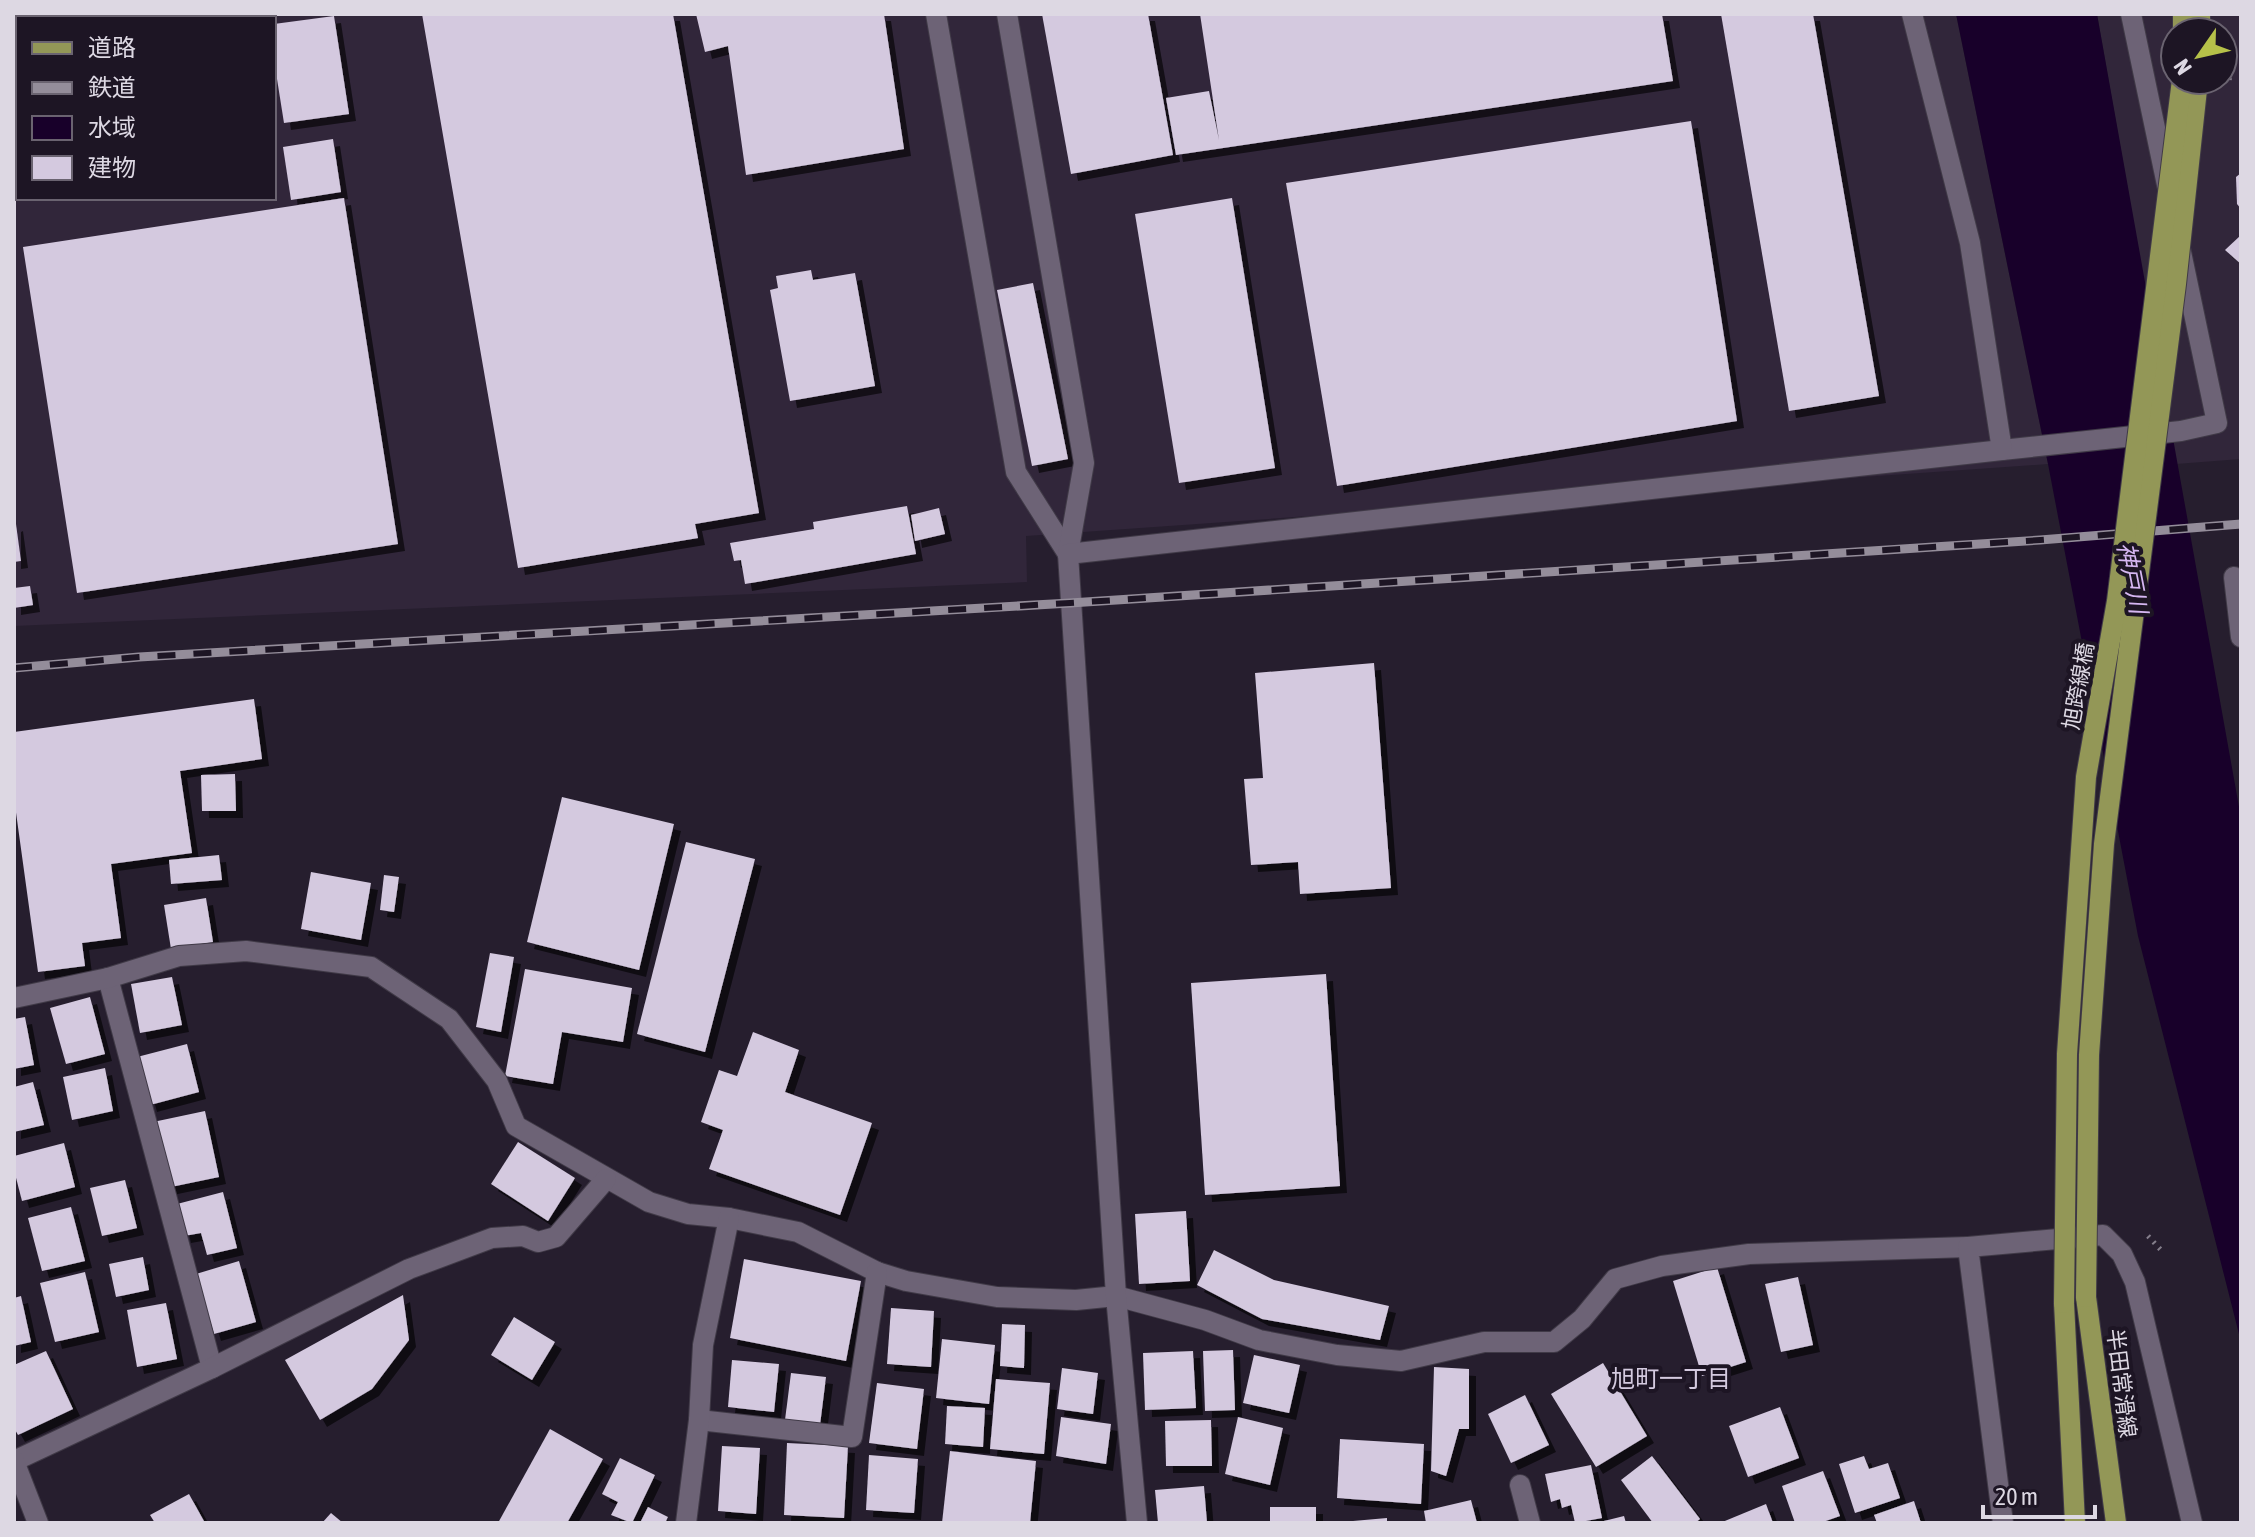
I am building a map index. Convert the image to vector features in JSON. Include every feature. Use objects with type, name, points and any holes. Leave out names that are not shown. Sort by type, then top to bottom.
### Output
[{"type":"main road","name":"旭跨線橋","points":[[2075,1523],[2064,1303],[2067,1054],[2086,777],[2117,601],[2180,96]]},
{"type":"main road","name":"旭跨線橋","points":[[2086,1297],[2089,1055],[2104,844],[2176,284],[2196,96]]},
{"type":"main road","name":"半田常滑線","points":[[2086,1297],[2116,1523]]},
{"type":"street","points":[[936,14],[1016,472],[1068,554]]},
{"type":"street","points":[[1007,14],[1084,463],[1068,554],[1116,1296],[1137,1523]]},
{"type":"street","points":[[1912,14],[1970,243],[2002,450]]},
{"type":"street","points":[[1068,554],[2181,431],[2217,423],[2131,14]]},
{"type":"street","points":[[2234,577],[2241,637]]},
{"type":"street","points":[[14,998],[108,978],[179,956],[246,951],[371,967],[449,1019],[497,1081],[516,1126],[649,1202],[688,1214],[729,1218],[798,1232],[877,1272],[906,1281],[997,1297],[1076,1300],[1116,1296],[1205,1320],[1259,1340],[1337,1355],[1401,1361],[1484,1342],[1554,1342],[1582,1319],[1615,1279],[1662,1266],[1749,1254],[1968,1247],[2103,1235],[2122,1254],[2135,1282],[2192,1523]]},
{"type":"street","points":[[108,978],[212,1368]]},
{"type":"street","points":[[38,1523],[14,1461],[212,1368],[409,1269],[492,1238],[523,1236],[538,1242],[556,1237],[606,1179]]},
{"type":"street","points":[[686,1523],[699,1420],[703,1345],[729,1218]]},
{"type":"street","points":[[1968,1247],[2003,1523]]},
{"type":"street","points":[[699,1420],[852,1437],[877,1272]]},
{"type":"street","points":[[1520,1485],[1530,1523]]},
{"type":"path","points":[[2142,1231],[2161,1250]]},
{"type":"shaded area","points":[[14,14],[1956,14],[2048,464],[1026,536],[1027,582],[14,626]]},
{"type":"shaded area","points":[[2097,14],[2241,14],[2241,459],[2176,464]]},
{"type":"water","name":"神戸川","points":[[1956,14],[2097,14],[2241,818],[2241,1342],[2138,936],[2048,464]]},
{"type":"building","points":[[422,14],[673,14],[759,513],[695,524],[698,538],[518,568]]},
{"type":"building","points":[[696,14],[884,14],[904,149],[746,175],[728,46],[705,52]]},
{"type":"building","points":[[1042,14],[1148,14],[1173,155],[1071,174]]},
{"type":"building","points":[[1200,14],[1662,14],[1673,81],[1176,155],[1166,98],[1209,91],[1219,140]]},
{"type":"building","points":[[1721,14],[1813,14],[1879,396],[1789,411]]},
{"type":"building","points":[[334,16],[349,114],[284,123],[276,73],[276,24]]},
{"type":"building","points":[[1691,121],[1737,421],[1337,486],[1286,183]]},
{"type":"building","points":[[333,139],[341,192],[291,200],[283,147]]},
{"type":"building","points":[[2241,173],[2241,209],[2237,204],[2236,177]]},
{"type":"building","points":[[344,198],[398,544],[77,593],[23,247]]},
{"type":"building","points":[[1232,198],[1275,468],[1179,483],[1135,214]]},
{"type":"building","points":[[2241,235],[2241,264],[2225,250]]},
{"type":"building","points":[[811,270],[813,280],[855,273],[875,386],[790,401],[770,290],[778,288],[776,276]]},
{"type":"building","points":[[1033,283],[1068,459],[1032,466],[997,290]]},
{"type":"building","points":[[907,506],[916,554],[745,584],[741,560],[734,561],[730,543],[814,529],[813,522]]},
{"type":"building","points":[[939,508],[945,534],[915,541],[911,515]]},
{"type":"building","points":[[14,525],[21,561],[14,562]]},
{"type":"building","points":[[30,586],[33,605],[14,608],[14,588]]},
{"type":"building","points":[[1374,663],[1391,888],[1300,894],[1298,862],[1251,865],[1244,779],[1263,778],[1255,673]]},
{"type":"building","points":[[254,699],[262,759],[180,771],[192,853],[111,864],[121,938],[82,943],[85,966],[38,972],[14,798],[14,732]]},
{"type":"building","points":[[235,774],[236,811],[202,811],[201,775]]},
{"type":"building","points":[[562,797],[674,824],[639,970],[527,942]]},
{"type":"building","points":[[686,842],[755,859],[705,1052],[637,1034]]},
{"type":"building","points":[[219,855],[222,880],[171,884],[169,860]]},
{"type":"building","points":[[311,872],[371,883],[361,940],[301,929]]},
{"type":"building","points":[[384,875],[399,877],[394,912],[380,910]]},
{"type":"building","points":[[206,898],[213,942],[171,949],[164,905]]},
{"type":"building","points":[[490,953],[514,957],[501,1032],[476,1027]]},
{"type":"building","points":[[525,969],[632,988],[623,1042],[562,1032],[553,1084],[505,1076]]},
{"type":"building","points":[[1326,974],[1340,1186],[1205,1195],[1191,983]]},
{"type":"building","points":[[172,977],[182,1025],[140,1033],[131,984]]},
{"type":"building","points":[[90,997],[105,1054],[66,1064],[50,1008]]},
{"type":"building","points":[[25,1017],[34,1065],[14,1069],[14,1019]]},
{"type":"building","points":[[753,1032],[799,1050],[785,1092],[872,1123],[840,1215],[709,1169],[723,1130],[701,1122],[719,1070],[737,1076]]},
{"type":"building","points":[[187,1044],[199,1092],[150,1105],[137,1057]]},
{"type":"building","points":[[105,1068],[113,1111],[72,1120],[63,1077]]},
{"type":"building","points":[[33,1082],[44,1125],[14,1132],[14,1087]]},
{"type":"building","points":[[205,1111],[219,1177],[166,1188],[153,1122]]},
{"type":"building","points":[[518,1142],[575,1178],[548,1221],[491,1184]]},
{"type":"building","points":[[64,1143],[75,1187],[22,1201],[14,1170],[14,1156]]},
{"type":"building","points":[[125,1180],[137,1228],[102,1236],[90,1188]]},
{"type":"building","points":[[223,1192],[237,1248],[207,1255],[201,1233],[184,1236],[177,1204]]},
{"type":"building","points":[[71,1207],[85,1261],[42,1271],[28,1218]]},
{"type":"building","points":[[1186,1211],[1190,1281],[1139,1284],[1135,1214]]},
{"type":"building","points":[[1214,1250],[1274,1280],[1389,1306],[1380,1340],[1262,1319],[1197,1285]]},
{"type":"building","points":[[143,1257],[149,1290],[116,1297],[109,1264]]},
{"type":"building","points":[[744,1259],[861,1281],[846,1361],[730,1338]]},
{"type":"building","points":[[239,1261],[256,1322],[214,1334],[196,1274]]},
{"type":"building","points":[[1717,1267],[1746,1362],[1702,1376],[1673,1281]]},
{"type":"building","points":[[85,1272],[99,1332],[55,1342],[40,1283]]},
{"type":"building","points":[[1798,1277],[1813,1345],[1781,1352],[1765,1284]]},
{"type":"building","points":[[403,1295],[409,1340],[372,1389],[320,1420],[285,1360]]},
{"type":"building","points":[[21,1296],[31,1342],[14,1346],[14,1298]]},
{"type":"building","points":[[166,1303],[177,1359],[137,1367],[127,1310]]},
{"type":"building","points":[[891,1308],[934,1311],[931,1367],[887,1364]]},
{"type":"building","points":[[514,1317],[555,1342],[532,1380],[491,1355]]},
{"type":"building","points":[[1002,1324],[1025,1325],[1024,1368],[1000,1366]]},
{"type":"building","points":[[942,1339],[995,1345],[989,1404],[936,1398]]},
{"type":"building","points":[[1233,1350],[1235,1410],[1205,1411],[1203,1351]]},
{"type":"building","points":[[46,1351],[73,1409],[18,1435],[14,1428],[14,1365]]},
{"type":"building","points":[[1193,1351],[1196,1408],[1145,1410],[1143,1353]]},
{"type":"building","points":[[1254,1355],[1300,1365],[1289,1413],[1243,1403]]},
{"type":"building","points":[[732,1360],[779,1364],[774,1412],[728,1407]]},
{"type":"building","points":[[1603,1363],[1647,1436],[1596,1467],[1551,1394]]},
{"type":"building","points":[[1434,1367],[1469,1369],[1469,1429],[1459,1429],[1446,1476],[1431,1471]]},
{"type":"building","points":[[1062,1368],[1098,1373],[1093,1414],[1057,1409]]},
{"type":"building","points":[[791,1373],[826,1377],[820,1425],[785,1420]]},
{"type":"building","points":[[996,1379],[1050,1383],[1044,1454],[990,1449]]},
{"type":"building","points":[[877,1383],[924,1389],[917,1449],[869,1443]]},
{"type":"building","points":[[1525,1395],[1549,1445],[1511,1463],[1488,1414]]},
{"type":"building","points":[[947,1406],[985,1408],[983,1447],[945,1444]]},
{"type":"building","points":[[1780,1407],[1799,1458],[1748,1477],[1729,1426]]},
{"type":"building","points":[[1061,1417],[1111,1424],[1106,1464],[1056,1456]]},
{"type":"building","points":[[1238,1417],[1283,1428],[1270,1485],[1225,1474]]},
{"type":"building","points":[[1211,1420],[1212,1466],[1166,1466],[1165,1421]]},
{"type":"building","points":[[550,1429],[603,1459],[567,1523],[498,1523]]},
{"type":"building","points":[[1340,1439],[1424,1444],[1421,1504],[1337,1498]]},
{"type":"building","points":[[787,1443],[848,1446],[844,1518],[784,1515]]},
{"type":"building","points":[[722,1446],[760,1448],[756,1514],[718,1511]]},
{"type":"building","points":[[950,1451],[1036,1461],[1030,1523],[942,1523]]},
{"type":"building","points":[[869,1455],[918,1459],[914,1513],[866,1510]]},
{"type":"building","points":[[1652,1456],[1700,1519],[1695,1523],[1653,1523],[1621,1480]]},
{"type":"building","points":[[1864,1456],[1869,1469],[1888,1463],[1900,1498],[1855,1513],[1839,1464]]},
{"type":"building","points":[[620,1458],[655,1475],[632,1523],[611,1515],[618,1502],[602,1494]]},
{"type":"building","points":[[1591,1465],[1602,1518],[1575,1523],[1571,1505],[1562,1508],[1560,1499],[1551,1502],[1545,1474]]},
{"type":"building","points":[[1823,1471],[1840,1516],[1820,1523],[1795,1523],[1782,1486]]},
{"type":"building","points":[[1204,1486],[1207,1523],[1158,1523],[1155,1490]]},
{"type":"building","points":[[189,1494],[205,1523],[155,1523],[150,1515]]},
{"type":"building","points":[[1471,1500],[1477,1523],[1426,1523],[1424,1511]]},
{"type":"building","points":[[1914,1501],[1921,1523],[1877,1523],[1874,1515]]},
{"type":"building","points":[[1766,1504],[1773,1523],[1720,1523]]},
{"type":"building","points":[[648,1507],[668,1517],[665,1523],[640,1523]]},
{"type":"building","points":[[1270,1507],[1316,1507],[1316,1523],[1270,1523]]},
{"type":"building","points":[[331,1513],[343,1523],[322,1523]]},
{"type":"building","points":[[1624,1516],[1626,1523],[1600,1523],[1600,1522]]},
{"type":"building","points":[[1387,1518],[1387,1523],[1353,1523],[1353,1521]]},
{"type":"railway","points":[[14,668],[139,657],[1070,603],[2040,540],[2241,524]]},
{"type":"district","name":"旭町一丁目","points":[[1671,1379]]}]
